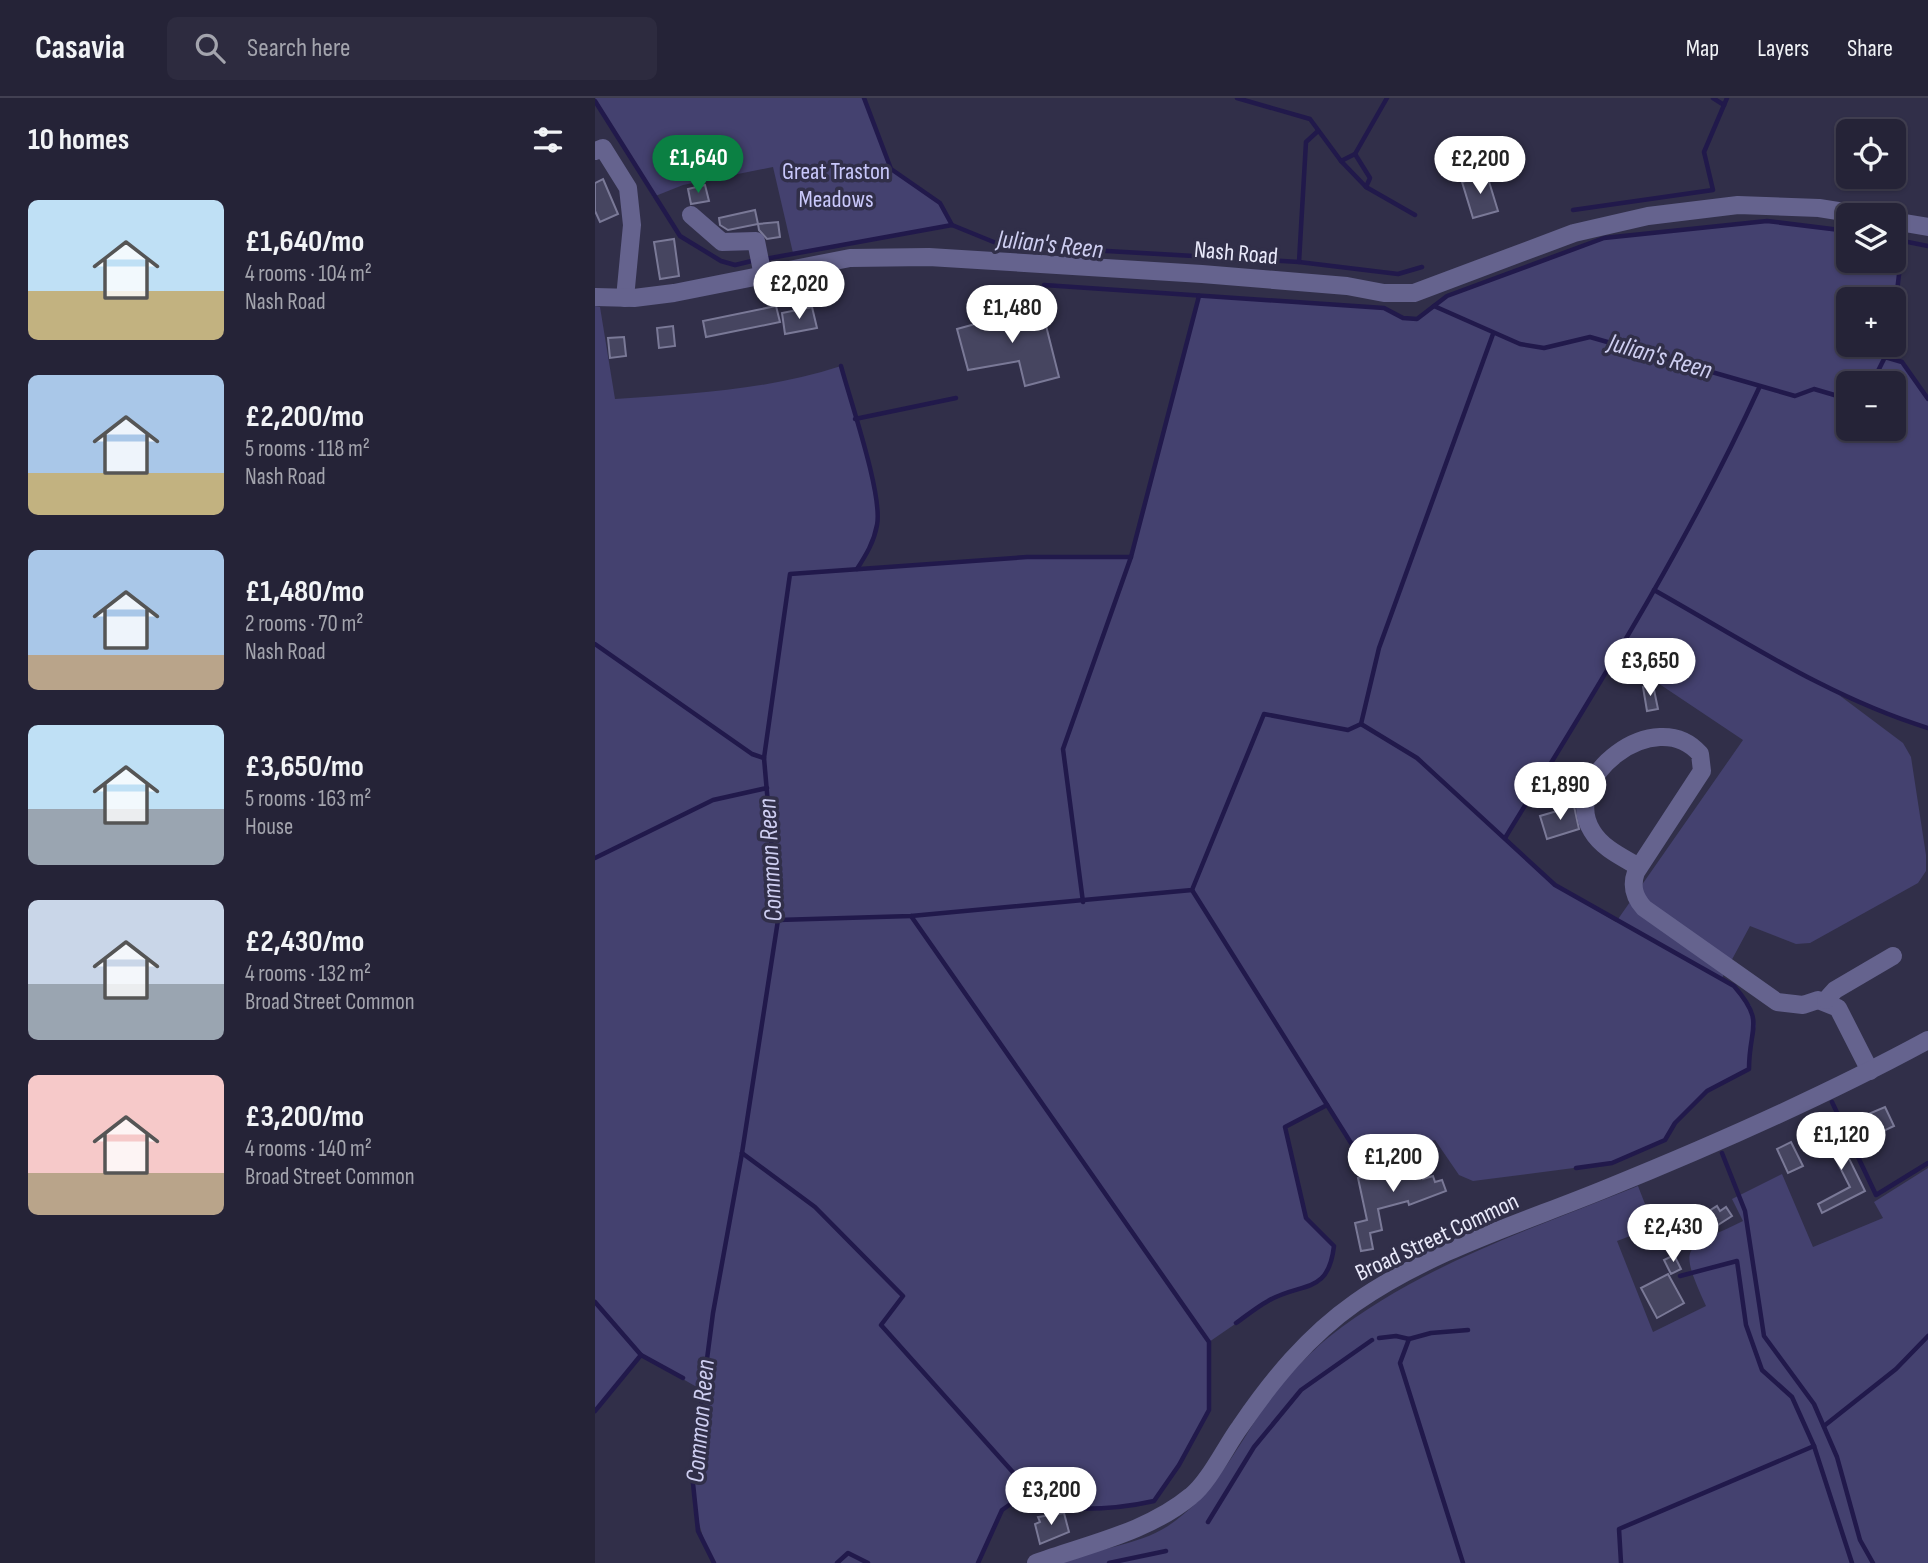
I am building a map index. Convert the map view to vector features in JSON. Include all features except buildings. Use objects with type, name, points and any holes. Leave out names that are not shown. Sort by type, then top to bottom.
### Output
[{"type":"street","points":[[595,151],[603,148],[628,188],[632,225],[625,298]]},
{"type":"street","name":"Nash Road","points":[[595,297],[625,298],[674,293],[761,265],[850,258],[929,257],[1202,274],[1347,286],[1384,293],[1415,293],[1574,233],[1648,216],[1738,205],[1836,211]]},
{"type":"street","points":[[691,215],[722,242],[755,241],[761,265]]},
{"type":"street","points":[[1906,223],[1928,227]]},
{"type":"street","points":[[1639,867],[1605,846],[1591,830],[1585,809],[1589,790],[1606,764],[1629,744],[1647,738],[1681,741],[1700,754],[1702,771],[1634,877],[1633,891],[1644,908],[1777,1002],[1803,1005],[1826,1000],[1835,990],[1893,956]]},
{"type":"street","points":[[1826,1000],[1838,1008],[1870,1072]]},
{"type":"street","name":"Broad Street Common","points":[[1036,1563],[1133,1529],[1167,1514],[1194,1494],[1259,1398],[1308,1341],[1355,1303],[1399,1277],[1471,1243],[1732,1136],[1870,1072],[1928,1040]]},
{"type":"green space","name":"Great Traston Meadows","points":[[595,98],[864,98],[891,169],[940,203],[952,225],[793,253],[773,167],[683,185],[653,197]]},
{"type":"green space","points":[[1767,221],[1836,230],[1836,273],[1900,273],[1898,287],[1836,287],[1836,357],[1890,357],[1902,362],[1928,399],[1928,728],[1839,695],[1903,743],[1911,757],[1926,871],[1918,883],[1810,943],[1796,944],[1750,926],[1722,978],[1734,986],[1751,1006],[1756,1026],[1749,1047],[1749,1069],[1707,1091],[1675,1123],[1665,1140],[1612,1163],[1473,1181],[1459,1175],[1435,1140],[1378,1154],[1351,1143],[1326,1106],[1285,1127],[1306,1218],[1334,1246],[1331,1267],[1320,1282],[1270,1300],[1209,1342],[1209,1410],[1179,1465],[1154,1501],[1083,1509],[1012,1503],[1002,1511],[978,1563],[714,1563],[704,1540],[694,1498],[694,1457],[702,1390],[641,1355],[595,1411],[595,306],[600,307],[615,399],[757,386],[841,366],[871,470],[878,511],[874,537],[857,569],[1027,557],[1130,557],[1199,296],[1384,308],[1403,318],[1417,319],[1447,296],[1604,238]],"holes":[[[1616,655],[1743,740],[1616,922],[1555,885],[1506,838]]]},
{"type":"green space","points":[[1928,1168],[1928,1563],[1058,1563],[1129,1543],[1168,1526],[1211,1487],[1270,1399],[1294,1370],[1321,1344],[1401,1289],[1478,1251],[1638,1186],[1654,1227],[1617,1241],[1653,1332],[1706,1306],[1689,1259],[1698,1244],[1743,1221],[1732,1199],[1782,1174],[1813,1247],[1883,1218],[1874,1202]]},
{"type":"waterway","points":[[864,98],[891,169],[940,203],[952,225]]},
{"type":"waterway","points":[[1237,98],[1310,119],[1341,161],[1366,187],[1415,215]]},
{"type":"waterway","points":[[1341,161],[1355,154],[1387,98]]},
{"type":"waterway","points":[[1713,98],[1724,105]]},
{"type":"waterway","points":[[1573,210],[1713,190],[1704,152],[1727,98]]},
{"type":"waterway","name":"Julian's Reen","points":[[595,101],[680,236],[721,261],[735,265],[756,260]]},
{"type":"waterway","points":[[1299,262],[1306,142],[1318,131]]},
{"type":"waterway","points":[[1355,154],[1370,178],[1366,187]]},
{"type":"waterway","points":[[1044,285],[1384,308],[1403,318],[1417,319],[1447,296],[1604,238],[1767,221],[1836,230]]},
{"type":"waterway","name":"Julian's Reen","points":[[765,259],[952,225],[1001,245],[1299,262],[1398,274],[1422,267]]},
{"type":"waterway","points":[[1906,242],[1928,246]]},
{"type":"waterway","points":[[1898,287],[1899,273]]},
{"type":"waterway","points":[[1083,902],[1063,749],[1131,557],[1199,296]]},
{"type":"waterway","name":"Julian's Reen","points":[[1434,306],[1520,344],[1544,348],[1590,337],[1795,396],[1814,389],[1836,395]]},
{"type":"waterway","points":[[778,920],[911,916],[1192,890],[1264,714],[1348,730],[1361,724],[1379,648],[1493,334]]},
{"type":"waterway","name":"Julian's Reen","points":[[1878,371],[1885,357],[1902,362],[1928,399]]},
{"type":"waterway","points":[[841,366],[871,470],[878,511],[874,537],[857,569]]},
{"type":"waterway","points":[[1505,838],[1671,561],[1759,388]]},
{"type":"waterway","points":[[855,419],[956,398]]},
{"type":"waterway","name":"Common Reen","points":[[714,1563],[698,1531],[692,1474],[713,1313],[742,1153],[778,920],[764,758],[790,574],[1027,557],[1131,557]]},
{"type":"waterway","points":[[1654,590],[1822,684],[1892,716],[1928,728]]},
{"type":"waterway","points":[[595,644],[752,754],[764,758]]},
{"type":"waterway","points":[[1361,724],[1417,758],[1555,885],[1734,986],[1750,1009],[1753,1025],[1749,1069],[1707,1091],[1675,1123],[1665,1140],[1612,1163],[1576,1168]]},
{"type":"waterway","points":[[595,858],[713,800],[767,788]]},
{"type":"waterway","points":[[1192,890],[1351,1143],[1378,1154]]},
{"type":"waterway","points":[[911,916],[1209,1342],[1209,1410],[1179,1465],[1154,1501],[1083,1509],[1012,1503],[1002,1510],[978,1563]]},
{"type":"waterway","points":[[1832,1102],[1876,1195],[1928,1163]]},
{"type":"waterway","points":[[1236,1323],[1268,1301],[1319,1280],[1331,1262],[1334,1246],[1306,1218],[1285,1127],[1327,1105]]},
{"type":"waterway","points":[[742,1153],[815,1207],[903,1296],[881,1325],[1044,1507]]},
{"type":"waterway","points":[[1722,1153],[1745,1211],[1764,1336],[1814,1404],[1837,1457],[1860,1540],[1873,1563]]},
{"type":"waterway","points":[[1680,1276],[1737,1261],[1746,1325],[1762,1370],[1792,1397],[1814,1446],[1852,1563]]},
{"type":"waterway","points":[[595,1302],[641,1355],[683,1378]]},
{"type":"waterway","points":[[1463,1563],[1400,1363],[1409,1339],[1431,1333],[1468,1330]]},
{"type":"waterway","points":[[1379,1338],[1396,1336],[1409,1339]]},
{"type":"waterway","points":[[1824,1426],[1896,1369],[1928,1336]]},
{"type":"waterway","points":[[1208,1522],[1254,1447],[1301,1390],[1372,1340]]},
{"type":"waterway","points":[[595,1411],[641,1355]]},
{"type":"waterway","points":[[1621,1563],[1619,1529],[1814,1446]]},
{"type":"waterway","points":[[1109,1563],[1166,1551]]},
{"type":"waterway","points":[[837,1563],[848,1553],[868,1563]]}]
